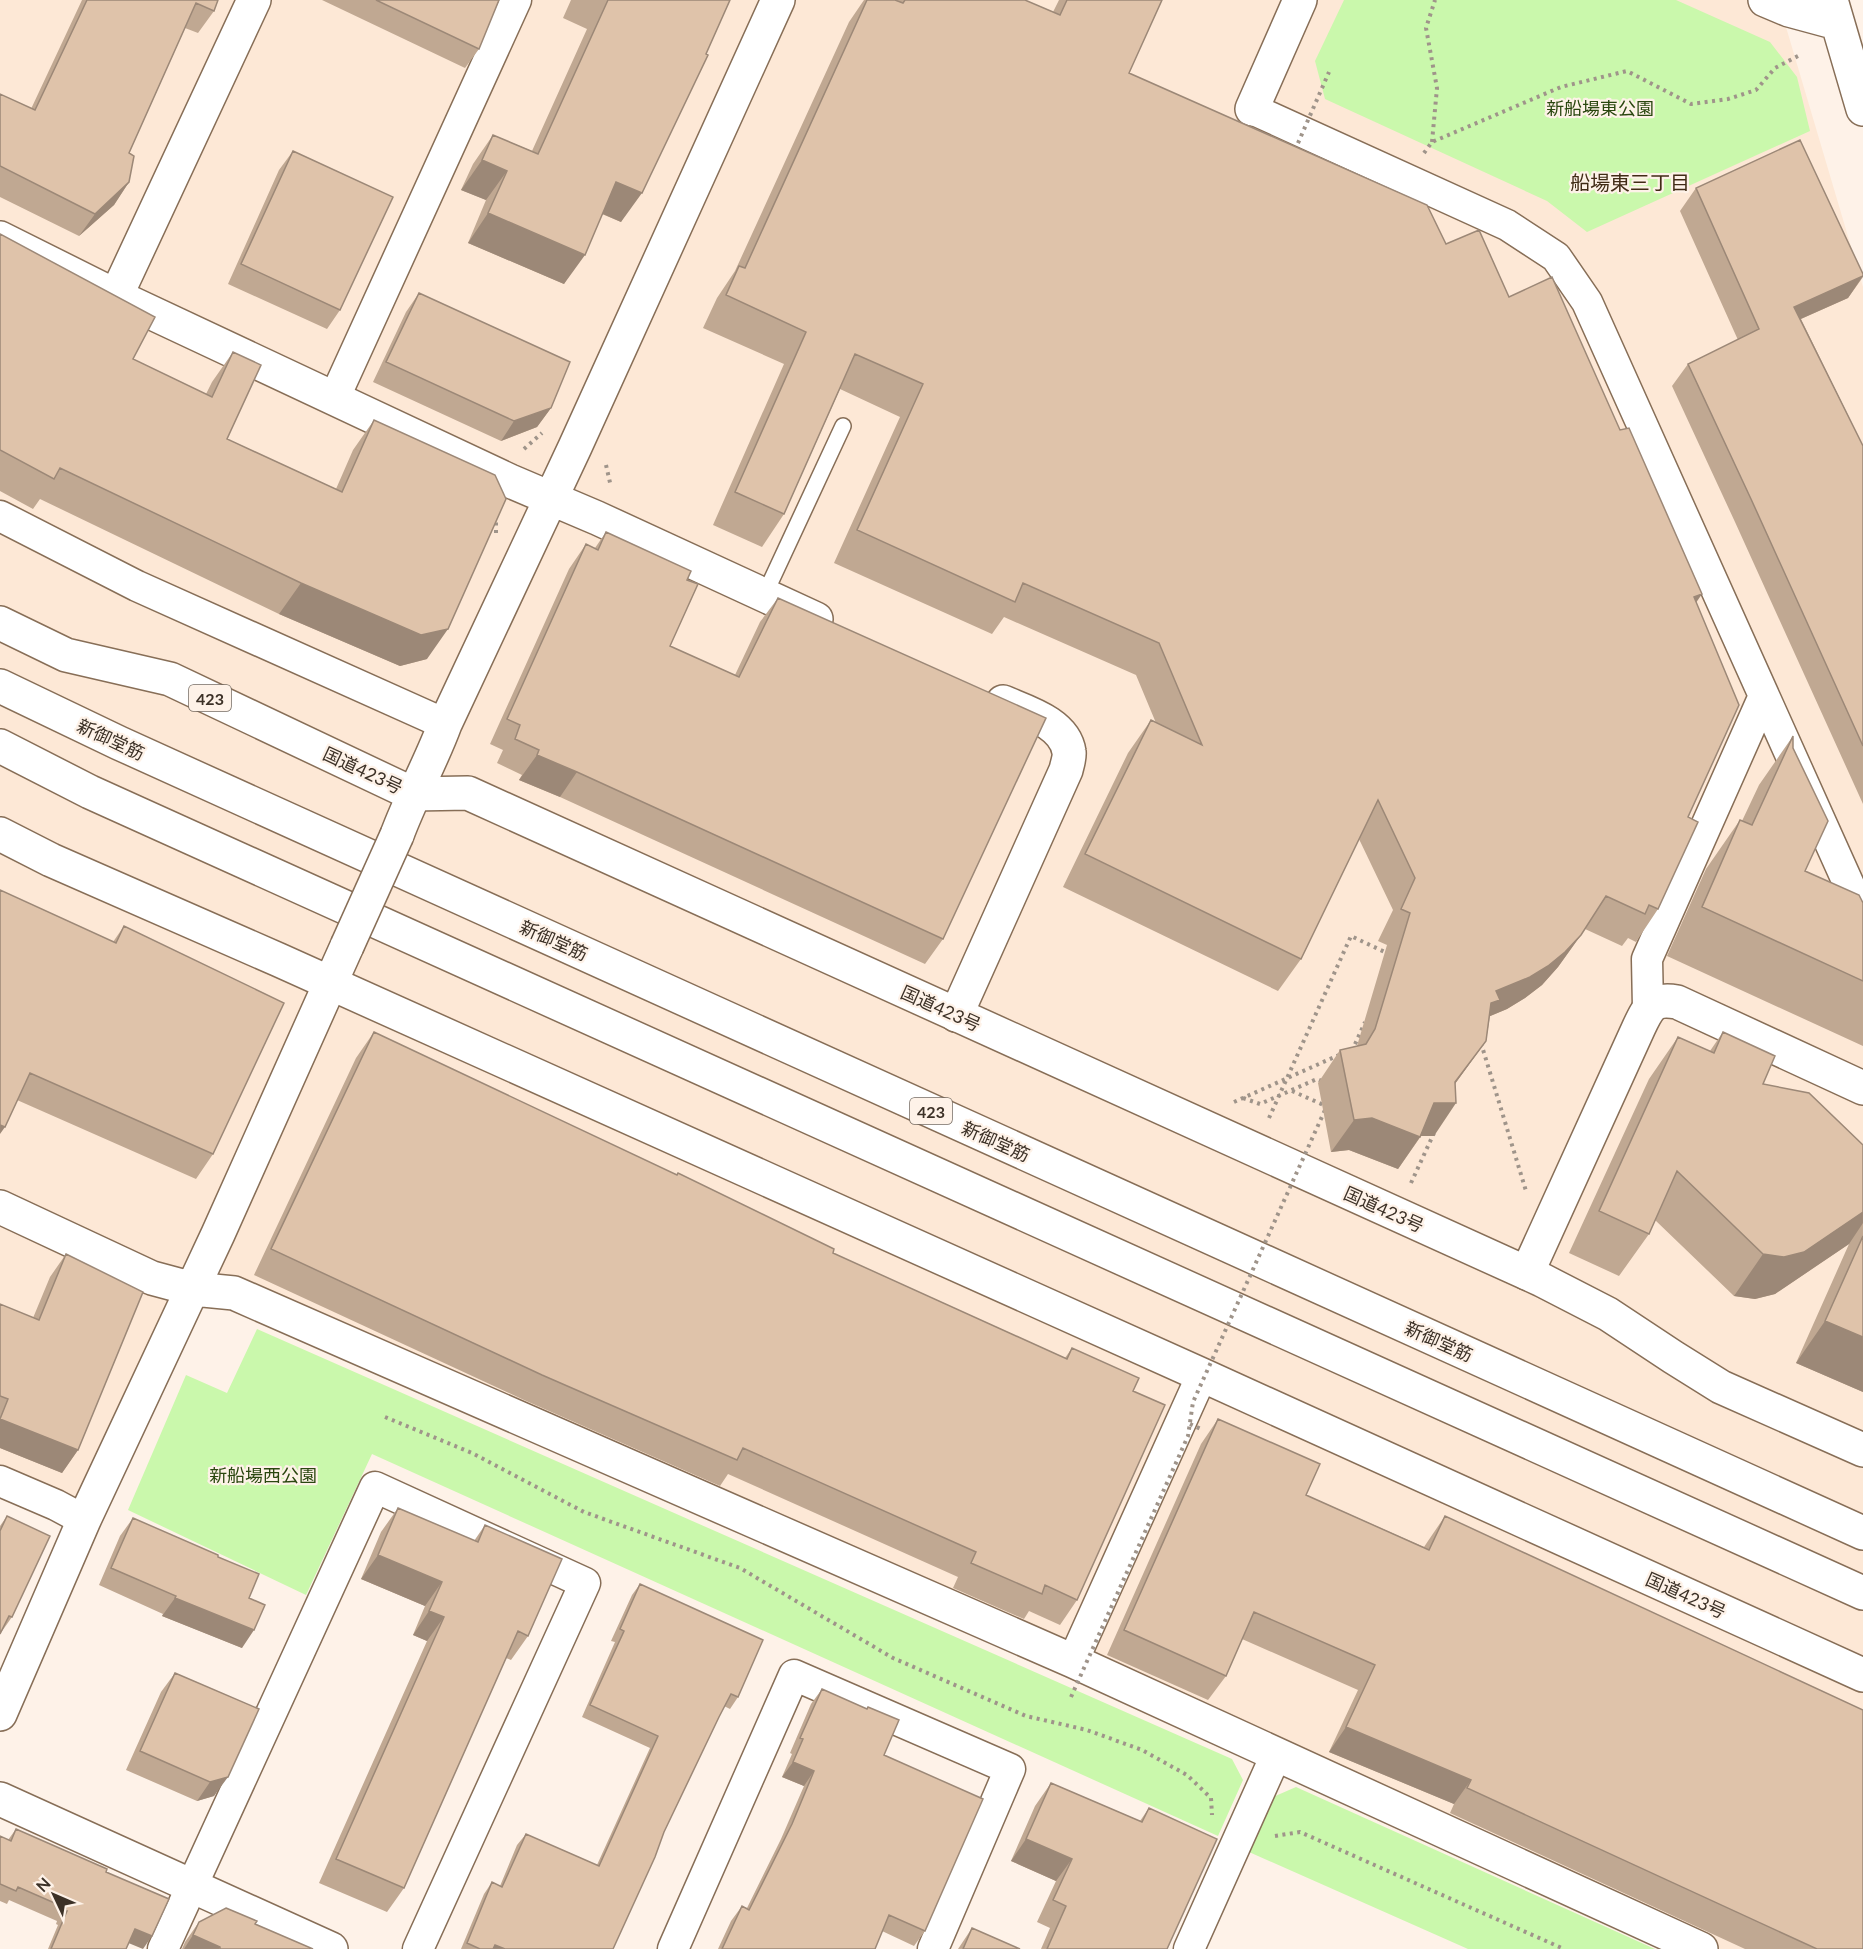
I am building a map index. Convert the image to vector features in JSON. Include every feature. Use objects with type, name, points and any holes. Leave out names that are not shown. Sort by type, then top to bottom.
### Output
[{"type":"main road","points":[[117,296],[254,0]]},
{"type":"main road","points":[[0,1714],[84,1520],[193,1288],[397,835],[413,794],[434,754],[445,724],[551,498],[778,0]]},
{"type":"main road","points":[[1252,109],[1300,0]]},
{"type":"main road","points":[[1765,0],[1789,10],[1834,12],[1863,109]]},
{"type":"main road","points":[[0,238],[334,399],[840,630]]},
{"type":"main road","name":"国道423号","points":[[0,623],[66,655],[170,680],[413,794],[468,793],[1527,1274],[1608,1314],[1722,1387],[1863,1450]]},
{"type":"main road","name":"新御堂筋","points":[[0,686],[130,748],[1863,1533]]},
{"type":"main road","points":[[956,1015],[1066,770],[1070,753],[1062,735],[1045,721],[980,692]]},
{"type":"main road","points":[[0,746],[134,812],[1863,1593]]},
{"type":"main road","name":"国道423号","points":[[0,834],[51,860],[329,982],[1863,1675]]},
{"type":"main road","points":[[1527,1274],[1648,1008],[1662,1000],[1677,1002],[1863,1088]]},
{"type":"main road","points":[[0,1207],[152,1278],[193,1288],[234,1293],[1073,1662],[1701,1949]]},
{"type":"main road","points":[[0,1799],[331,1949]]},
{"type":"street","points":[[334,399],[516,0]]},
{"type":"street","points":[[1252,109],[1507,225],[1556,257],[1587,302],[1763,698],[1863,916]]},
{"type":"street","points":[[0,516],[137,586],[445,724]]},
{"type":"street","points":[[1648,1008],[1647,959],[1763,698]]},
{"type":"street","points":[[1073,1662],[1202,1375]]},
{"type":"street","points":[[0,1481],[56,1505],[84,1520]]},
{"type":"street","points":[[163,1949],[375,1486],[585,1582],[418,1949]]},
{"type":"street","points":[[673,1949],[794,1675],[1010,1769],[933,1949]]},
{"type":"street","points":[[1189,1949],[1276,1755]]},
{"type":"lane","points":[[764,596],[843,426]]},
{"type":"path","points":[[1432,142],[1437,88],[1426,28],[1435,0]]},
{"type":"path","points":[[1423,154],[1432,142],[1561,87],[1627,71],[1691,104],[1728,99],[1756,90],[1775,68],[1798,56]]},
{"type":"path","points":[[1293,153],[1329,72]]},
{"type":"path","points":[[523,450],[542,433]]},
{"type":"path","points":[[605,461],[612,489]]},
{"type":"path","points":[[1267,1121],[1351,936],[1394,956]]},
{"type":"path","points":[[1350,1055],[1369,1013]]},
{"type":"path","points":[[1479,1034],[1526,1191]]},
{"type":"path","points":[[1226,1106],[1358,1047]]},
{"type":"path","points":[[1243,1098],[1260,1104],[1317,1079],[1327,1084]]},
{"type":"path","points":[[1292,1091],[1331,1107]]},
{"type":"path","points":[[1071,1697],[1188,1436],[1193,1401],[1331,1097]]},
{"type":"path","points":[[1409,1188],[1437,1127]]},
{"type":"path","points":[[385,1417],[472,1453],[584,1512],[740,1568],[893,1658],[1026,1716],[1087,1730],[1142,1750],[1187,1775],[1212,1798],[1212,1818]]},
{"type":"path","points":[[1190,1424],[1203,1430]]},
{"type":"path","points":[[1270,1842],[1276,1836],[1300,1832],[1564,1949]]},
{"type":"shaded area","points":[[0,0],[1778,0],[1863,287],[1863,1949],[1701,1949],[193,1289],[84,1520],[0,1481]]},
{"type":"green space","name":"新船場東公園","points":[[1344,0],[1676,0],[1770,42],[1797,77],[1810,131],[1587,232],[1547,201],[1325,99],[1315,61]]},
{"type":"green space","name":"新船場西公園","points":[[257,1329],[1232,1759],[1243,1780],[1218,1836],[372,1454],[306,1595],[128,1510],[186,1375],[227,1393]]},
{"type":"green space","points":[[1296,1787],[1655,1949],[1468,1949],[1249,1852],[1273,1797]]},
{"type":"building","points":[[87,0],[218,0],[214,11],[196,3],[129,153],[134,156],[129,182],[95,214],[0,166],[0,94],[35,110]]},
{"type":"building","points":[[376,0],[499,0],[479,49]]},
{"type":"building","points":[[608,0],[730,0],[706,54],[708,55],[642,193],[616,182],[585,255],[488,213],[507,171],[482,160],[493,135],[538,154]]},
{"type":"building","points":[[867,0],[895,0],[903,3],[905,0],[1025,0],[1060,15],[1067,0],[1162,0],[1129,73],[1427,205],[1446,244],[1479,230],[1509,297],[1552,277],[1620,430],[1629,428],[1702,594],[1694,597],[1739,705],[1688,817],[1698,822],[1658,909],[1649,905],[1645,914],[1606,896],[1581,935],[1565,952],[1530,977],[1496,991],[1500,1000],[1491,1003],[1486,1041],[1455,1082],[1456,1103],[1434,1103],[1420,1137],[1372,1118],[1354,1120],[1340,1050],[1366,1044],[1375,1029],[1410,913],[1401,909],[1415,878],[1378,800],[1301,959],[1085,854],[1151,720],[1202,745],[1159,643],[1023,583],[1015,602],[857,530],[923,384],[855,354],[784,514],[735,492],[806,332],[726,295],[739,266],[745,268]]},
{"type":"building","points":[[1800,140],[1863,274],[1863,276],[1794,307],[1863,446],[1863,746],[1688,364],[1759,329],[1696,188]]},
{"type":"building","points":[[293,151],[393,197],[340,310],[241,264]]},
{"type":"building","points":[[0,234],[155,317],[133,359],[212,397],[233,352],[261,365],[227,439],[342,492],[374,420],[495,475],[506,499],[448,629],[421,635],[301,583],[60,468],[54,479],[0,450]]},
{"type":"building","points":[[419,293],[570,362],[551,408],[514,421],[386,362]]},
{"type":"building","points":[[606,532],[691,571],[687,580],[698,584],[670,646],[739,677],[778,598],[1046,718],[943,939],[537,755],[539,750],[515,739],[520,725],[507,719],[586,544],[598,550]]},
{"type":"building","points":[[1793,736],[1793,748],[1828,821],[1805,871],[1859,895],[1863,903],[1863,981],[1702,907],[1740,820],[1752,825]]},
{"type":"building","points":[[0,890],[116,943],[124,926],[284,1003],[213,1154],[30,1073],[5,1127],[0,1125]]},
{"type":"building","points":[[374,1032],[677,1175],[678,1173],[834,1249],[833,1253],[1067,1359],[1072,1348],[1139,1378],[1133,1391],[1165,1405],[1077,1600],[1045,1585],[1042,1594],[971,1563],[976,1552],[743,1448],[737,1460],[542,1375],[271,1249]]},
{"type":"building","points":[[1723,1032],[1775,1056],[1763,1084],[1809,1093],[1863,1145],[1863,1212],[1804,1252],[1784,1257],[1763,1254],[1677,1171],[1649,1234],[1599,1211],[1678,1037],[1714,1053]]},
{"type":"building","points":[[1863,1236],[1863,1337],[1825,1321]]},
{"type":"building","points":[[66,1254],[143,1292],[78,1450],[0,1419],[8,1399],[0,1396],[0,1304],[39,1320]]},
{"type":"building","points":[[1218,1419],[1320,1464],[1306,1495],[1429,1550],[1445,1516],[1863,1710],[1863,1949],[1817,1949],[1467,1788],[1471,1780],[1346,1727],[1375,1665],[1254,1612],[1226,1676],[1124,1630]]},
{"type":"building","points":[[398,1508],[478,1542],[485,1525],[562,1559],[528,1636],[518,1631],[404,1888],[336,1859],[444,1617],[429,1611],[442,1582],[378,1555]]},
{"type":"building","points":[[7,1516],[50,1536],[12,1617],[9,1616],[0,1634],[0,1531]]},
{"type":"building","points":[[133,1518],[259,1574],[249,1598],[265,1605],[254,1630],[175,1598],[176,1596],[111,1568]]},
{"type":"building","points":[[640,1584],[763,1640],[738,1697],[731,1694],[719,1717],[664,1832],[613,1949],[505,1949],[495,1945],[493,1949],[480,1949],[467,1943],[492,1882],[502,1887],[526,1834],[599,1866],[658,1736],[590,1705],[624,1631],[620,1629]]},
{"type":"building","points":[[175,1673],[259,1709],[228,1777],[210,1782],[140,1751]]},
{"type":"building","points":[[822,1689],[899,1720],[884,1755],[983,1799],[925,1931],[889,1915],[875,1949],[722,1949],[742,1906],[749,1910],[792,1824],[814,1771],[793,1762],[803,1739],[800,1738]]},
{"type":"building","points":[[1051,1783],[1142,1822],[1149,1808],[1217,1839],[1167,1949],[1047,1949],[1066,1906],[1053,1900],[1072,1859],[1026,1839]]},
{"type":"building","points":[[16,1829],[169,1899],[152,1936],[135,1929],[126,1949],[51,1949],[67,1911],[65,1911],[66,1908],[18,1887],[16,1891],[0,1884],[0,1836],[11,1841]]},
{"type":"building","points":[[226,1908],[257,1921],[255,1924],[313,1949],[220,1949],[193,1935],[199,1922]]},
{"type":"building","points":[[972,1928],[1020,1949],[963,1949]]},
{"type":"district","name":"船場東三丁目","points":[[1630,182]]}]
